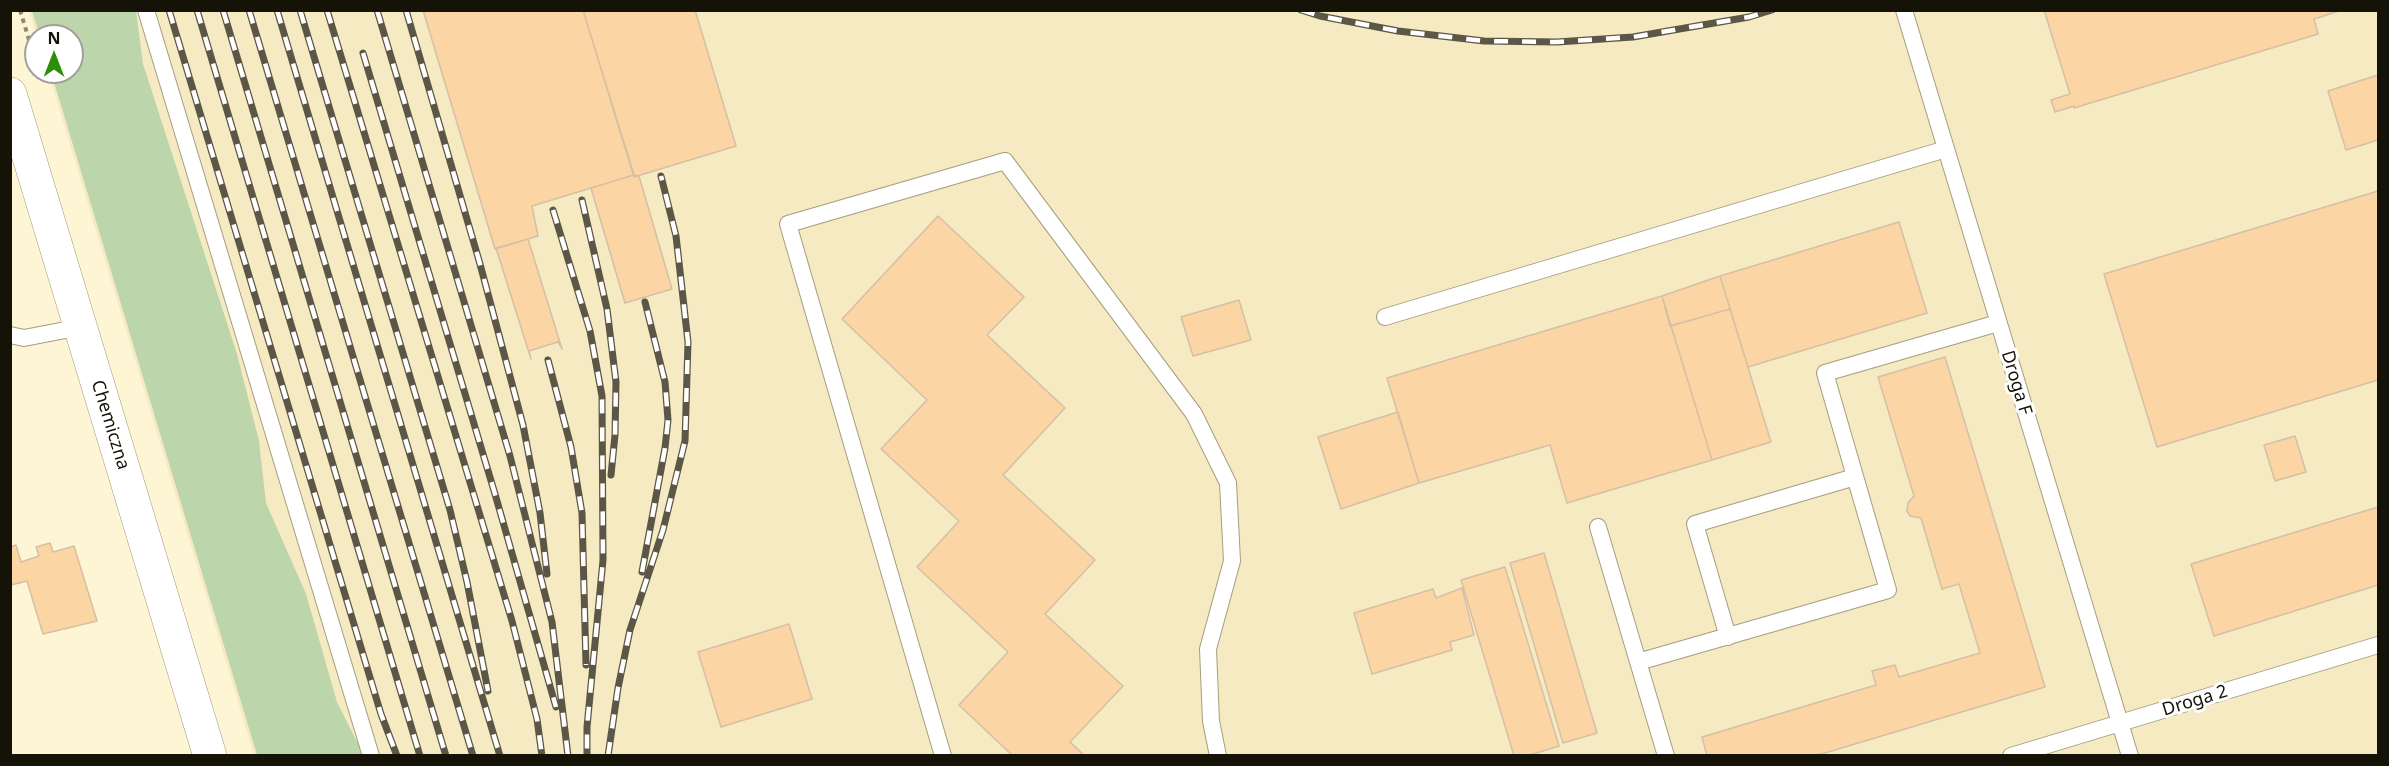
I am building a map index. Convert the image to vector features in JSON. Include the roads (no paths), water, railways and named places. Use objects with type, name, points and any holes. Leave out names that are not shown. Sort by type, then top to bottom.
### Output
[{"type":"street","name":"Chemiczna","points":[[10,94],[210,756]]},
{"type":"lane","points":[[146,10],[371,756]]},
{"type":"lane","name":"Droga F","points":[[1904,10],[2130,756]]},
{"type":"lane","points":[[1385,317],[1946,149]]},
{"type":"lane","points":[[943,756],[788,224],[1005,161],[1194,414],[1228,483],[1232,561],[1208,649],[1211,721],[1218,756]]},
{"type":"lane","points":[[1638,662],[1888,590],[1825,373],[1998,323]]},
{"type":"lane","points":[[10,335],[24,338],[81,327]]},
{"type":"lane","points":[[1728,637],[1695,525],[1855,477]]},
{"type":"lane","points":[[1599,527],[1666,756]]},
{"type":"lane","name":"Droga 2","points":[[2012,756],[2379,645]]},
{"type":"railway","points":[[169,10],[381,714],[397,756]]},
{"type":"railway","points":[[197,10],[420,756]]},
{"type":"railway","points":[[223,10],[446,756]]},
{"type":"railway","points":[[249,10],[473,756]]},
{"type":"railway","points":[[277,10],[500,756]]},
{"type":"railway","points":[[300,10],[450,510],[467,582],[488,691]]},
{"type":"railway","points":[[327,10],[512,621],[537,719],[542,756]]},
{"type":"railway","points":[[377,10],[510,456],[552,622],[568,756]]},
{"type":"railway","points":[[406,10],[480,264],[523,425],[540,513],[547,574]]},
{"type":"railway","points":[[1301,10],[1320,16],[1398,31],[1484,41],[1557,42],[1633,37],[1749,17],[1772,10]]},
{"type":"railway","points":[[363,53],[556,707]]},
{"type":"railway","points":[[608,756],[618,688],[630,630],[663,530],[685,441],[688,342],[676,236],[661,176]]},
{"type":"railway","points":[[582,200],[607,309],[616,382],[615,435],[611,475]]},
{"type":"railway","points":[[553,210],[590,331],[602,396],[603,560],[587,727],[587,756]]},
{"type":"railway","points":[[642,572],[668,420],[665,382],[645,302]]},
{"type":"railway","points":[[548,360],[571,447],[582,513],[586,665]]}]
